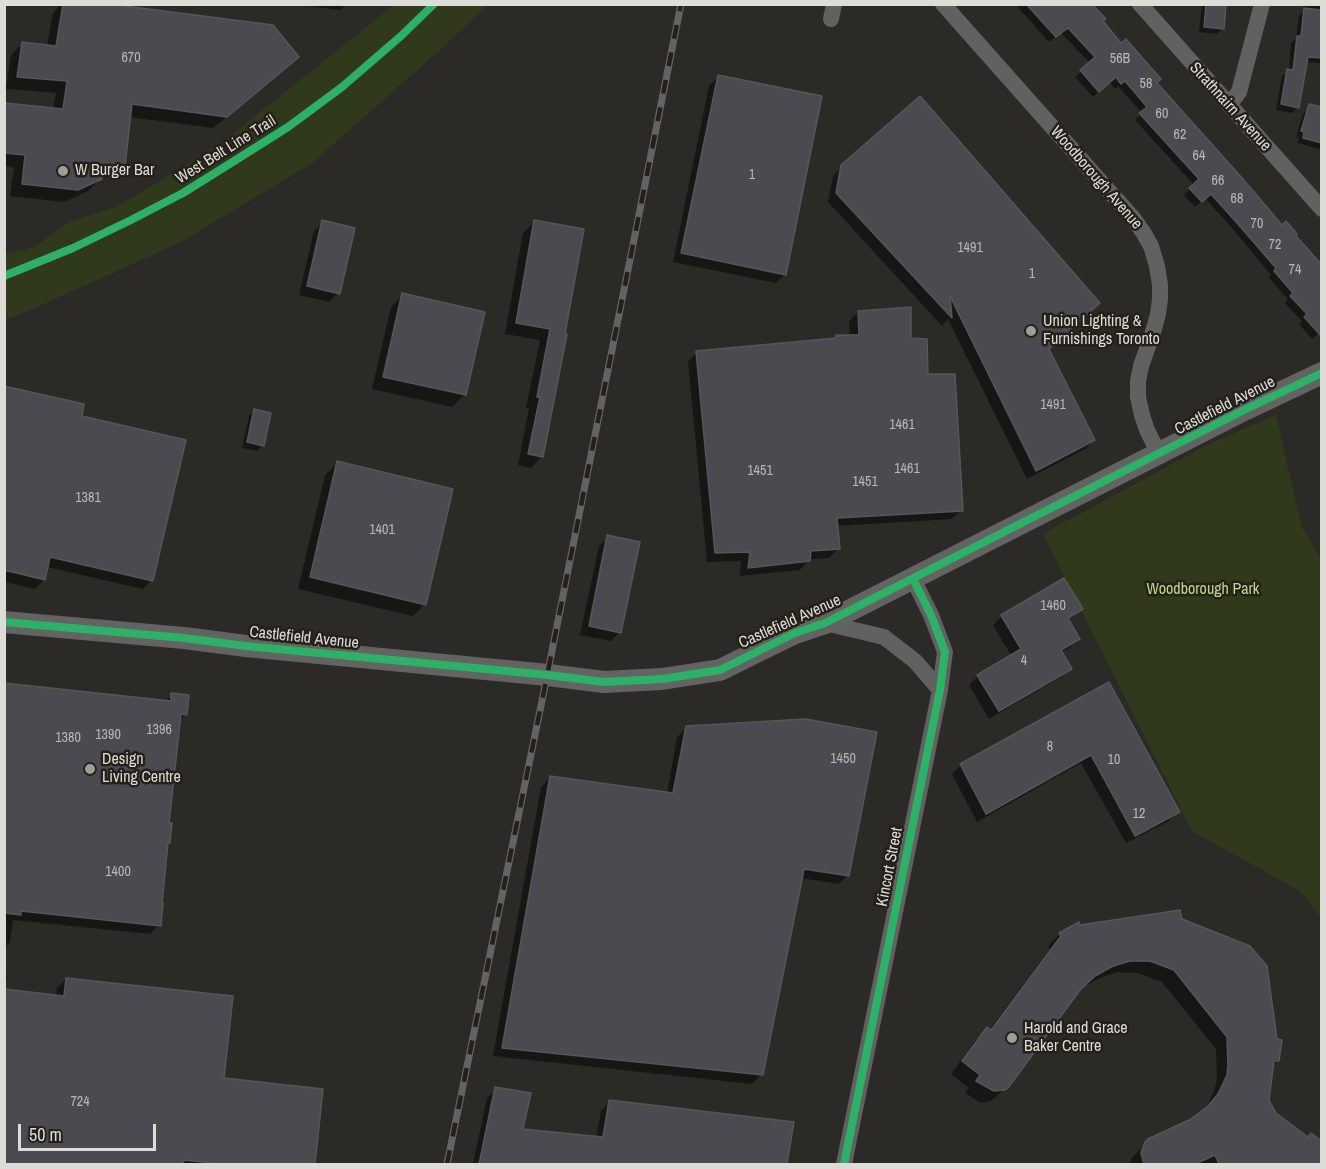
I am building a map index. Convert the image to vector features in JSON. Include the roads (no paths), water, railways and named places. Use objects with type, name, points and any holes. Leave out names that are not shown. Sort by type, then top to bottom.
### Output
[{"type":"street","name":"Woodborough Avenue","points":[[943,4],[1133,218],[1150,246],[1157,266],[1160,299],[1154,329],[1141,366],[1138,397],[1147,430],[1160,454]]},
{"type":"street","name":"Strathnairn Avenue","points":[[1140,4],[1322,209]]},
{"type":"street","points":[[1229,105],[1239,92],[1262,4]]},
{"type":"street","name":"Castlefield Avenue","points":[[4,621],[604,682],[662,679],[720,670],[795,633],[825,623],[1322,373]]},
{"type":"street","name":"Kincort Street","points":[[844,1164],[940,690],[945,652],[931,615],[913,579]]},
{"type":"street","points":[[825,623],[884,637],[915,661],[940,690]]},
{"type":"railway","points":[[447,1164],[681,4]]},
{"type":"place","name":"W Burger Bar","points":[[63,171]]},
{"type":"place","name":"Union Lighting & Furnishings Toronto","points":[[1031,331]]},
{"type":"place","name":"Design Living Centre","points":[[90,769]]},
{"type":"place","name":"Harold and Grace Baker Centre","points":[[1012,1038]]},
{"type":"park label","name":"Woodborough Park","points":[[1203,590]]}]
